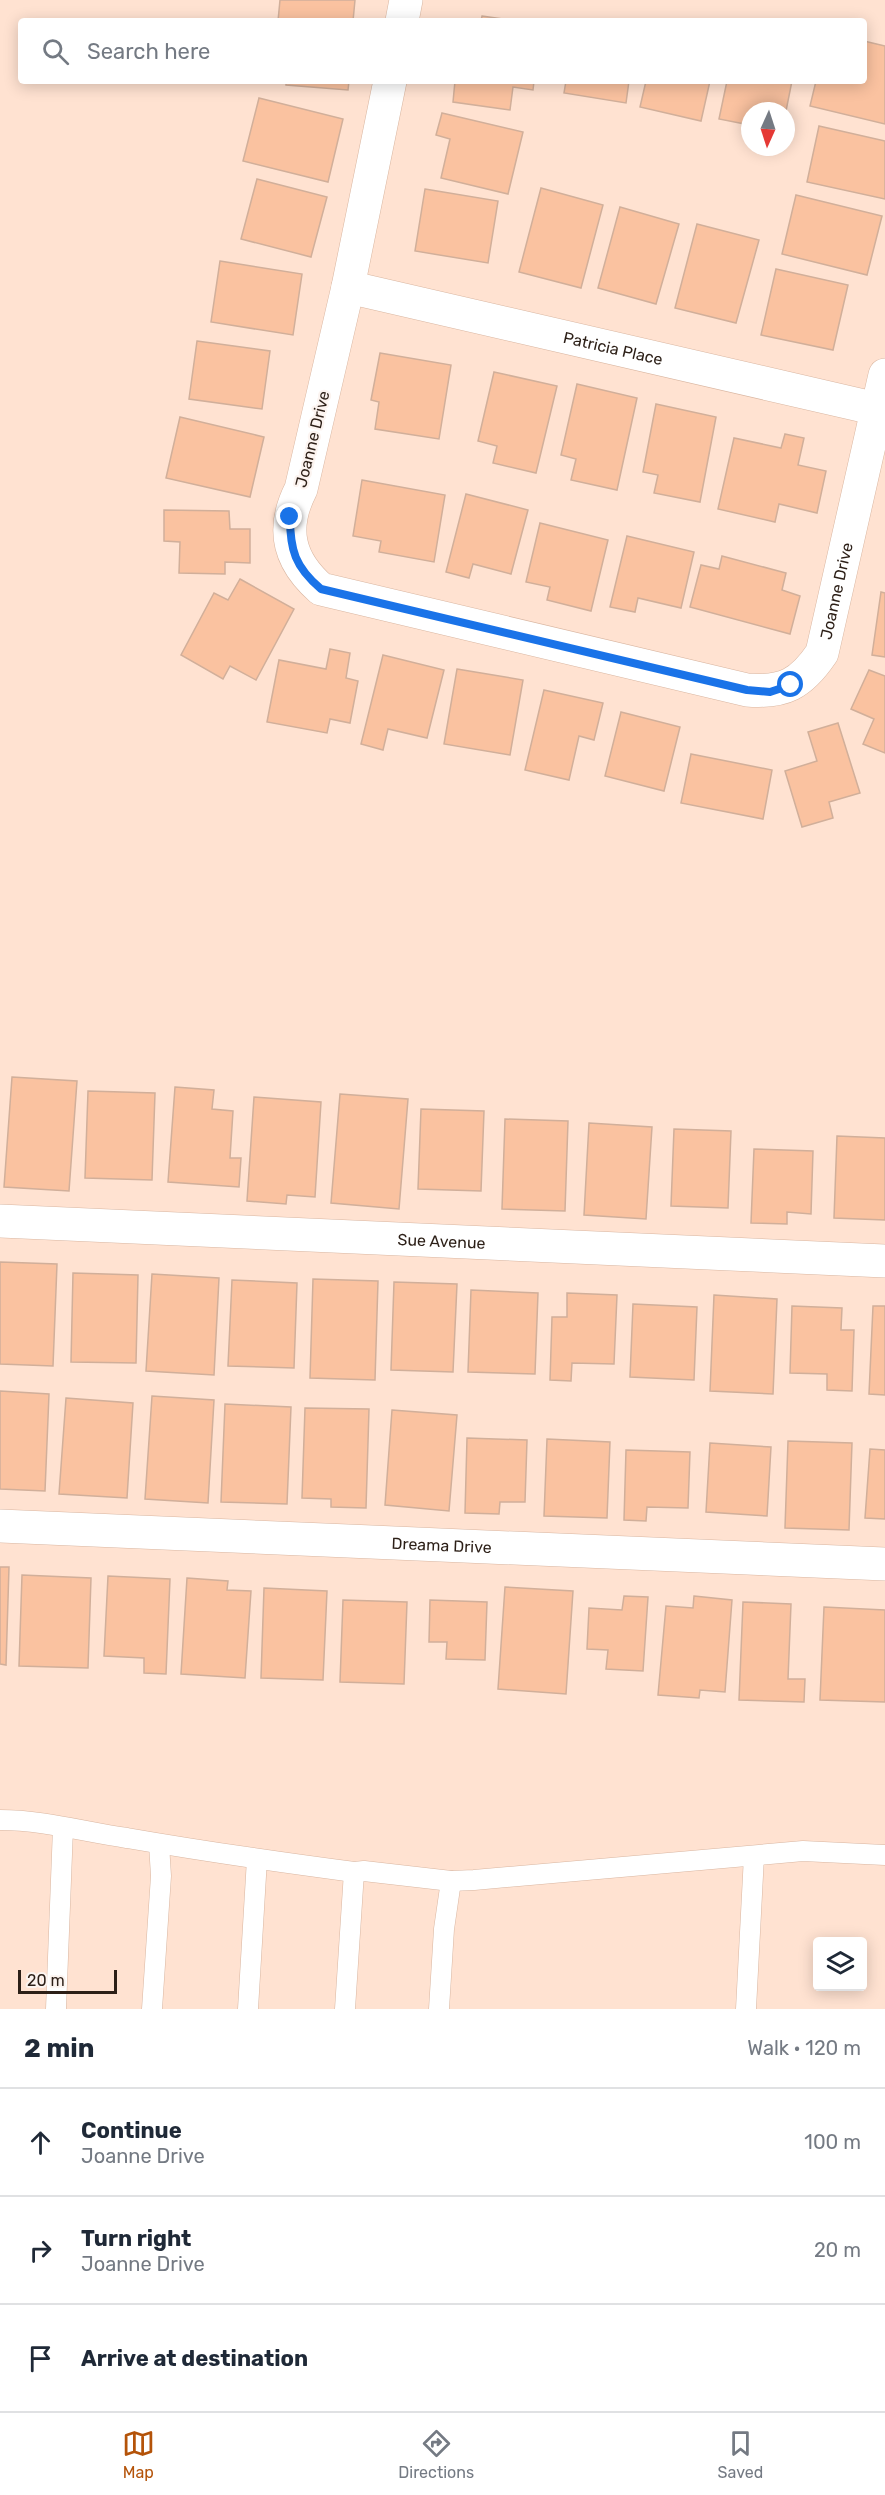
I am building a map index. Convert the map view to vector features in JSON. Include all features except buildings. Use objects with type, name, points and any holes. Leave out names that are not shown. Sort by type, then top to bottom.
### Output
[{"type":"street","points":[[403,18],[406,0]]},
{"type":"street","name":"Joanne Drive","points":[[389,84],[348,287],[301,489],[290,517],[293,554],[310,579],[321,589],[747,690],[770,692],[791,685],[810,672],[822,653],[885,375]]},
{"type":"street","name":"Patricia Place","points":[[348,287],[877,409]]},
{"type":"street","name":"Sue Avenue","points":[[0,1221],[885,1261]]},
{"type":"street","name":"Dreama Drive","points":[[0,1526],[885,1564]]},
{"type":"lane","points":[[0,1820],[20,1820],[257,1859],[354,1872],[364,1871],[451,1881],[803,1851],[885,1855]]},
{"type":"lane","points":[[56,2009],[63,1828]]},
{"type":"lane","points":[[152,2009],[161,1876],[159,1844]]},
{"type":"lane","points":[[746,2009],[754,1856]]},
{"type":"lane","points":[[248,2009],[257,1859]]},
{"type":"lane","points":[[345,2009],[354,1872]]},
{"type":"lane","points":[[439,2009],[444,1929],[451,1881]]},
{"type":"route","points":[[290,517],[293,554],[300,567],[321,589],[747,690],[770,692],[791,685]]}]
